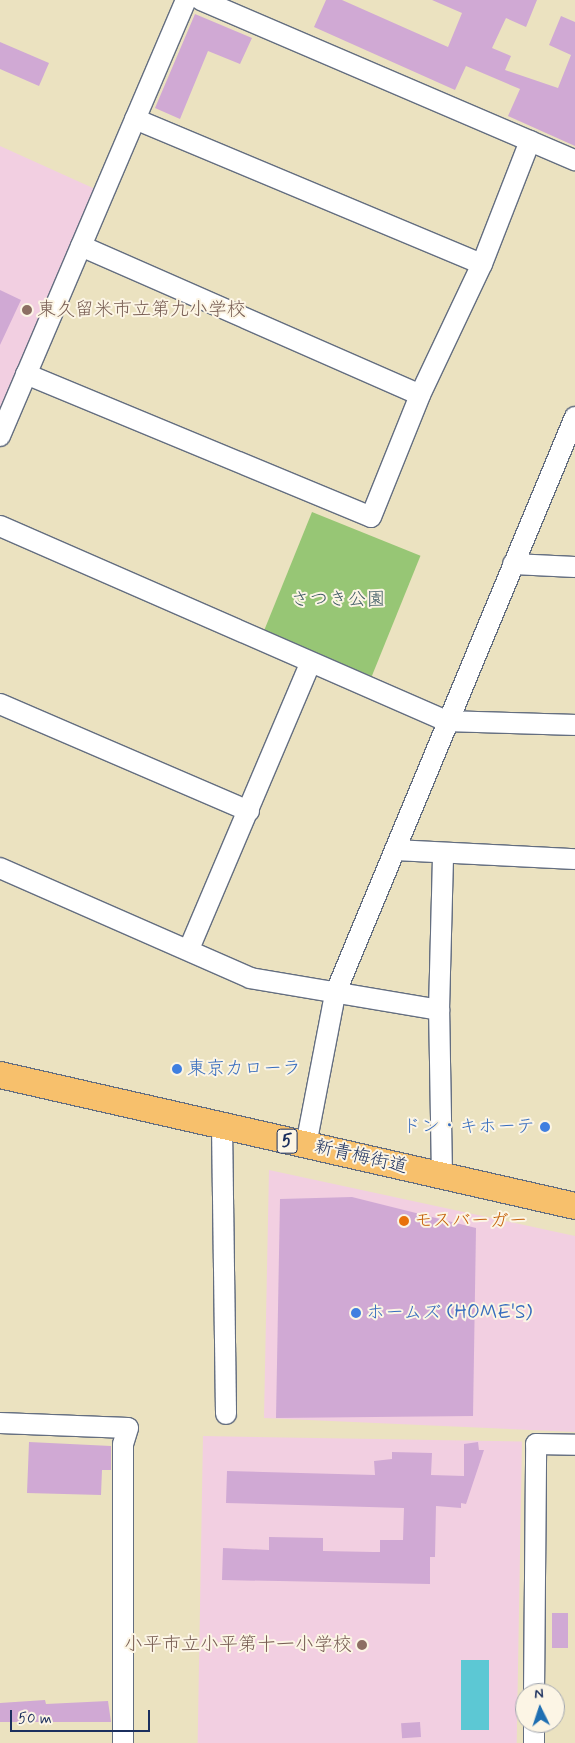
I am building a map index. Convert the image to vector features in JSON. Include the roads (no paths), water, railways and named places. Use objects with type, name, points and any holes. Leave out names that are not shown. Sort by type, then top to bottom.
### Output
[{"type":"main road","name":"新青梅街道","points":[[0,1075],[575,1206]]},
{"type":"street","points":[[0,436],[186,0]]},
{"type":"street","points":[[200,0],[575,160]]},
{"type":"street","points":[[135,119],[482,264]]},
{"type":"street","points":[[26,374],[371,517],[420,395],[482,264],[530,141]]},
{"type":"street","points":[[81,246],[420,395]]},
{"type":"street","points":[[306,1145],[335,994],[446,721],[574,422]]},
{"type":"street","points":[[0,526],[310,664],[446,721],[575,724]]},
{"type":"street","points":[[513,564],[575,567]]},
{"type":"street","points":[[189,949],[310,664]]},
{"type":"street","points":[[0,704],[249,811]]},
{"type":"street","points":[[395,850],[575,859]]},
{"type":"street","points":[[442,1176],[439,1010],[443,853]]},
{"type":"street","points":[[0,868],[189,949],[250,978],[335,994],[439,1010]]},
{"type":"street","points":[[222,1126],[226,1414]]},
{"type":"street","points":[[0,1423],[128,1428],[123,1444],[123,1743]]},
{"type":"street","points":[[534,1683],[536,1444],[575,1445]]},
{"type":"water","points":[[461,1660],[489,1660],[489,1730],[461,1730]]},
{"type":"place","name":"東久留米市立第九小学校","points":[[27,310]]},
{"type":"place","name":"東京カローラ","points":[[177,1069]]},
{"type":"place","name":"ドン・キホーテ","points":[[545,1127]]},
{"type":"place","name":"モスバーガー","points":[[404,1221]]},
{"type":"place","name":"ホームズ (HOME'S)","points":[[356,1313]]},
{"type":"place","name":"小平市立小平第十一小学校","points":[[362,1645]]},
{"type":"park label","name":"さつき公園","points":[[338,600]]}]
